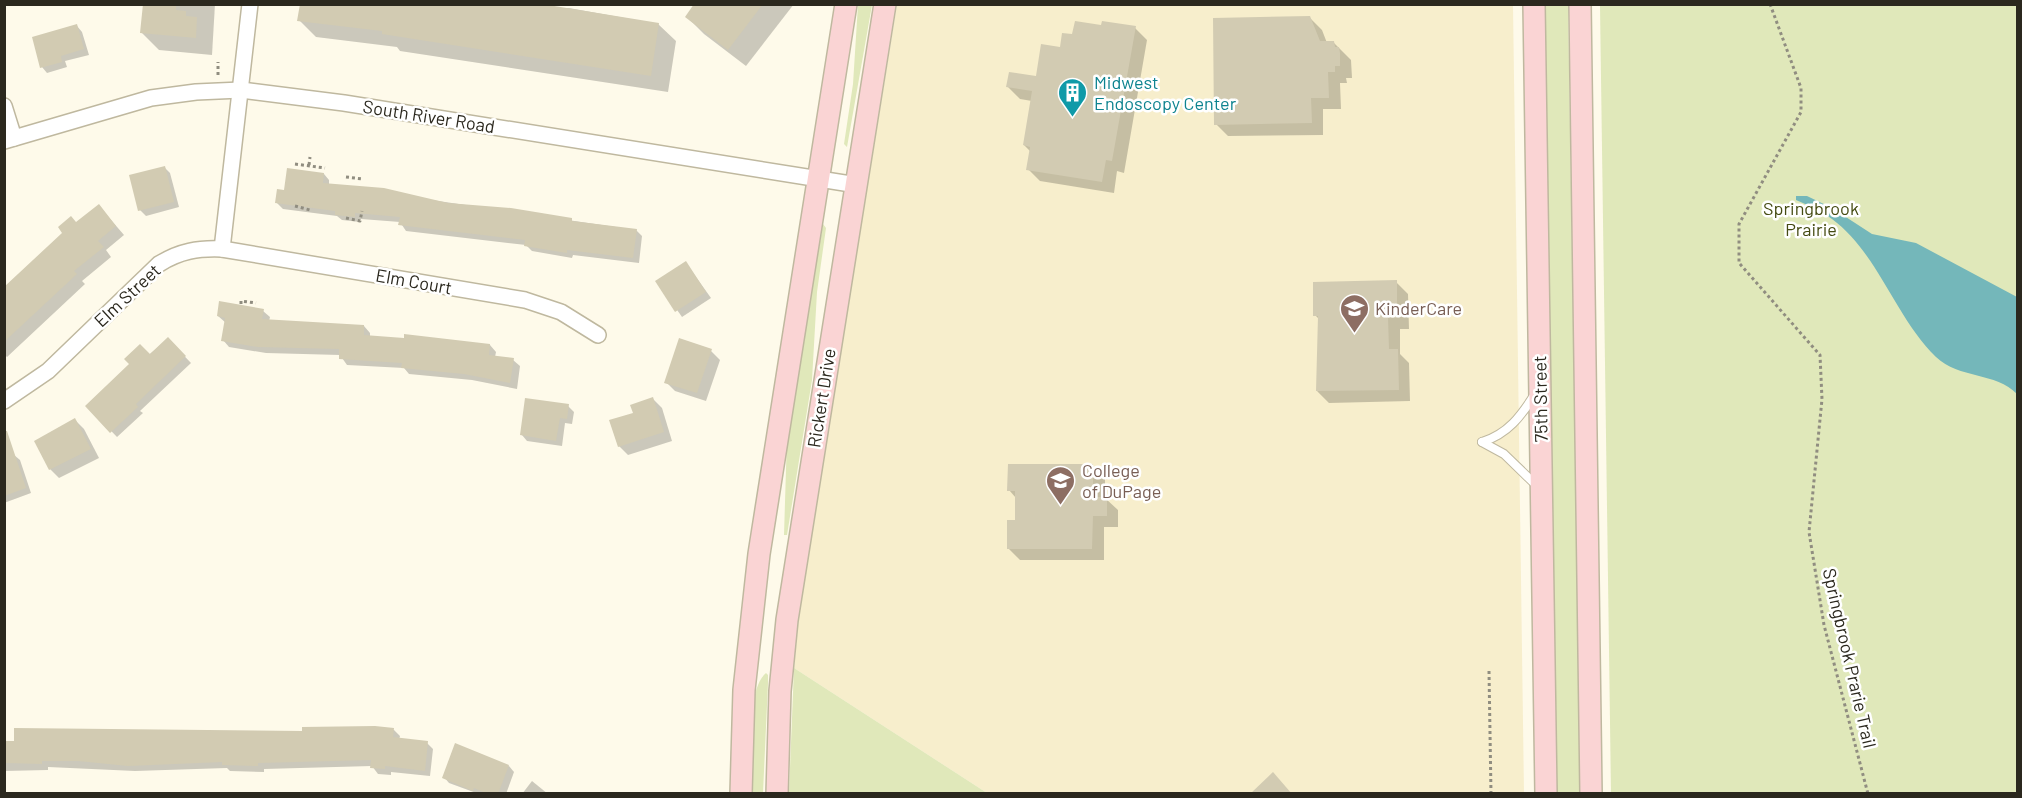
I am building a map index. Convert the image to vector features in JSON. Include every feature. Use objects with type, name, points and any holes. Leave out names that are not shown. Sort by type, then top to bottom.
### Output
[{"type":"street","points":[[222,249],[250,4]]},
{"type":"street","name":"Rickert Drive","points":[[741,794],[744,690],[750,622],[846,4]]},
{"type":"street","name":"Rickert Drive","points":[[777,794],[780,691],[787,620],[885,4]]},
{"type":"street","name":"75th Street","points":[[1534,4],[1546,794]]},
{"type":"street","points":[[1580,4],[1591,794]]},
{"type":"street","name":"South River Road","points":[[9,139],[151,98],[196,92],[241,90],[344,103],[857,185]]},
{"type":"street","points":[[4,106],[9,139]]},
{"type":"street","name":"Elm Court","points":[[222,249],[525,300],[561,312],[598,335]]},
{"type":"street","name":"Elm Street","points":[[4,401],[48,371],[159,264],[187,250],[222,249]]},
{"type":"lane","points":[[1540,386],[1519,418],[1498,437],[1482,442],[1504,454],[1541,490]]},
{"type":"path","name":"Springbrook Prarie Trail","points":[[1770,4],[1801,88],[1801,112],[1761,180],[1739,224],[1739,263],[1820,355],[1822,399],[1809,532],[1824,626],[1868,794]]},
{"type":"path","points":[[309,165],[310,157]]},
{"type":"path","points":[[295,164],[325,168]]},
{"type":"path","points":[[313,172],[314,166]]},
{"type":"path","points":[[346,177],[363,179]]},
{"type":"path","points":[[353,183],[354,178]]},
{"type":"path","points":[[295,206],[310,210]]},
{"type":"path","points":[[346,218],[360,221],[362,211]]},
{"type":"path","points":[[241,304],[241,301],[256,303]]},
{"type":"path","points":[[1489,671],[1491,794]]},
{"type":"shaded area","points":[[897,5],[1513,5],[1524,793],[987,793],[794,668],[801,594]]},
{"type":"green space","points":[[858,5],[872,5],[847,147],[844,144],[853,84]]},
{"type":"green space","points":[[1543,5],[1568,5],[1581,794],[1556,793]]},
{"type":"green space","name":"Springbrook Prairie","points":[[1600,5],[2017,5],[2017,793],[1611,793]]},
{"type":"green space","points":[[823,224],[826,228],[817,292],[812,380],[787,535],[784,535],[787,437]]},
{"type":"green space","points":[[794,668],[987,793],[789,793]]},
{"type":"green space","points":[[766,673],[768,683],[763,793],[750,794],[752,712],[759,682]]},
{"type":"water","points":[[1796,196],[1807,196],[1832,208],[1872,234],[1916,243],[2017,297],[2017,394],[1999,382],[1955,369],[1936,357],[1909,323],[1862,249],[1832,219],[1796,200]]},
{"type":"building","points":[[143,4],[176,4],[176,10],[186,11],[186,16],[197,17],[196,38],[140,33]]},
{"type":"building","points":[[300,4],[542,4],[659,23],[651,76],[382,34],[382,31],[297,21]]},
{"type":"building","points":[[694,4],[763,4],[728,50],[685,17]]},
{"type":"building","points":[[1310,16],[1320,41],[1334,41],[1340,53],[1340,66],[1335,66],[1335,72],[1328,72],[1329,98],[1311,98],[1312,123],[1214,125],[1213,18]]},
{"type":"building","name":"Midwest Endoscopy Center","points":[[1075,21],[1101,25],[1102,21],[1136,26],[1112,161],[1106,160],[1102,182],[1026,170],[1030,147],[1023,145],[1032,91],[1006,87],[1009,72],[1036,76],[1041,44],[1060,47],[1062,33],[1072,34]]},
{"type":"building","points":[[77,24],[84,49],[61,56],[62,62],[40,68],[32,37]]},
{"type":"building","points":[[165,166],[174,202],[138,211],[129,175]]},
{"type":"building","points":[[287,168],[324,173],[323,183],[384,188],[448,203],[511,208],[572,218],[572,221],[637,229],[633,258],[567,250],[567,253],[524,246],[525,240],[398,225],[400,217],[355,213],[355,217],[335,215],[335,211],[275,203],[277,189],[284,190]]},
{"type":"building","points":[[99,204],[116,226],[98,241],[104,247],[74,271],[77,274],[4,342],[4,287],[62,233],[58,227],[71,216],[76,222]]},
{"type":"building","points":[[686,261],[706,292],[675,312],[655,281]]},
{"type":"building","name":"KinderCare","points":[[1397,280],[1397,318],[1388,318],[1389,349],[1398,349],[1399,390],[1316,391],[1318,316],[1313,316],[1313,282]]},
{"type":"building","points":[[219,301],[264,309],[262,319],[364,325],[364,335],[404,338],[404,334],[490,344],[489,355],[514,358],[510,383],[464,374],[401,368],[402,363],[339,359],[339,349],[258,347],[221,341],[225,318],[217,316]]},
{"type":"building","points":[[168,337],[186,356],[136,404],[138,407],[110,433],[85,406],[129,364],[124,359],[140,344],[150,354]]},
{"type":"building","points":[[679,338],[712,349],[697,393],[664,383]]},
{"type":"building","points":[[653,397],[664,432],[618,447],[609,420],[633,413],[630,405]]},
{"type":"building","points":[[525,398],[569,404],[567,419],[560,418],[556,441],[520,435]]},
{"type":"building","points":[[75,418],[91,449],[49,470],[34,441]]},
{"type":"building","points":[[4,431],[7,431],[26,488],[4,496]]},
{"type":"building","name":"College of DuPage","points":[[1008,464],[1093,464],[1093,497],[1107,497],[1107,516],[1093,516],[1092,549],[1007,549],[1007,520],[1015,520],[1015,491],[1007,491]]},
{"type":"building","points":[[302,727],[394,728],[393,737],[428,741],[425,771],[385,766],[385,769],[370,768],[371,760],[258,763],[258,766],[222,765],[222,762],[128,766],[78,761],[42,761],[42,764],[6,763],[6,741],[14,741],[14,728],[302,731]]},
{"type":"building","points":[[455,743],[509,765],[498,794],[488,794],[474,788],[473,791],[442,778]]},
{"type":"building","points":[[1273,772],[1292,794],[1250,794]]},
{"type":"place","name":"Midwest Endoscopy Center","points":[[1073,118]]},
{"type":"place","name":"KinderCare","points":[[1354,334]]},
{"type":"place","name":"College of DuPage","points":[[1061,506]]}]
